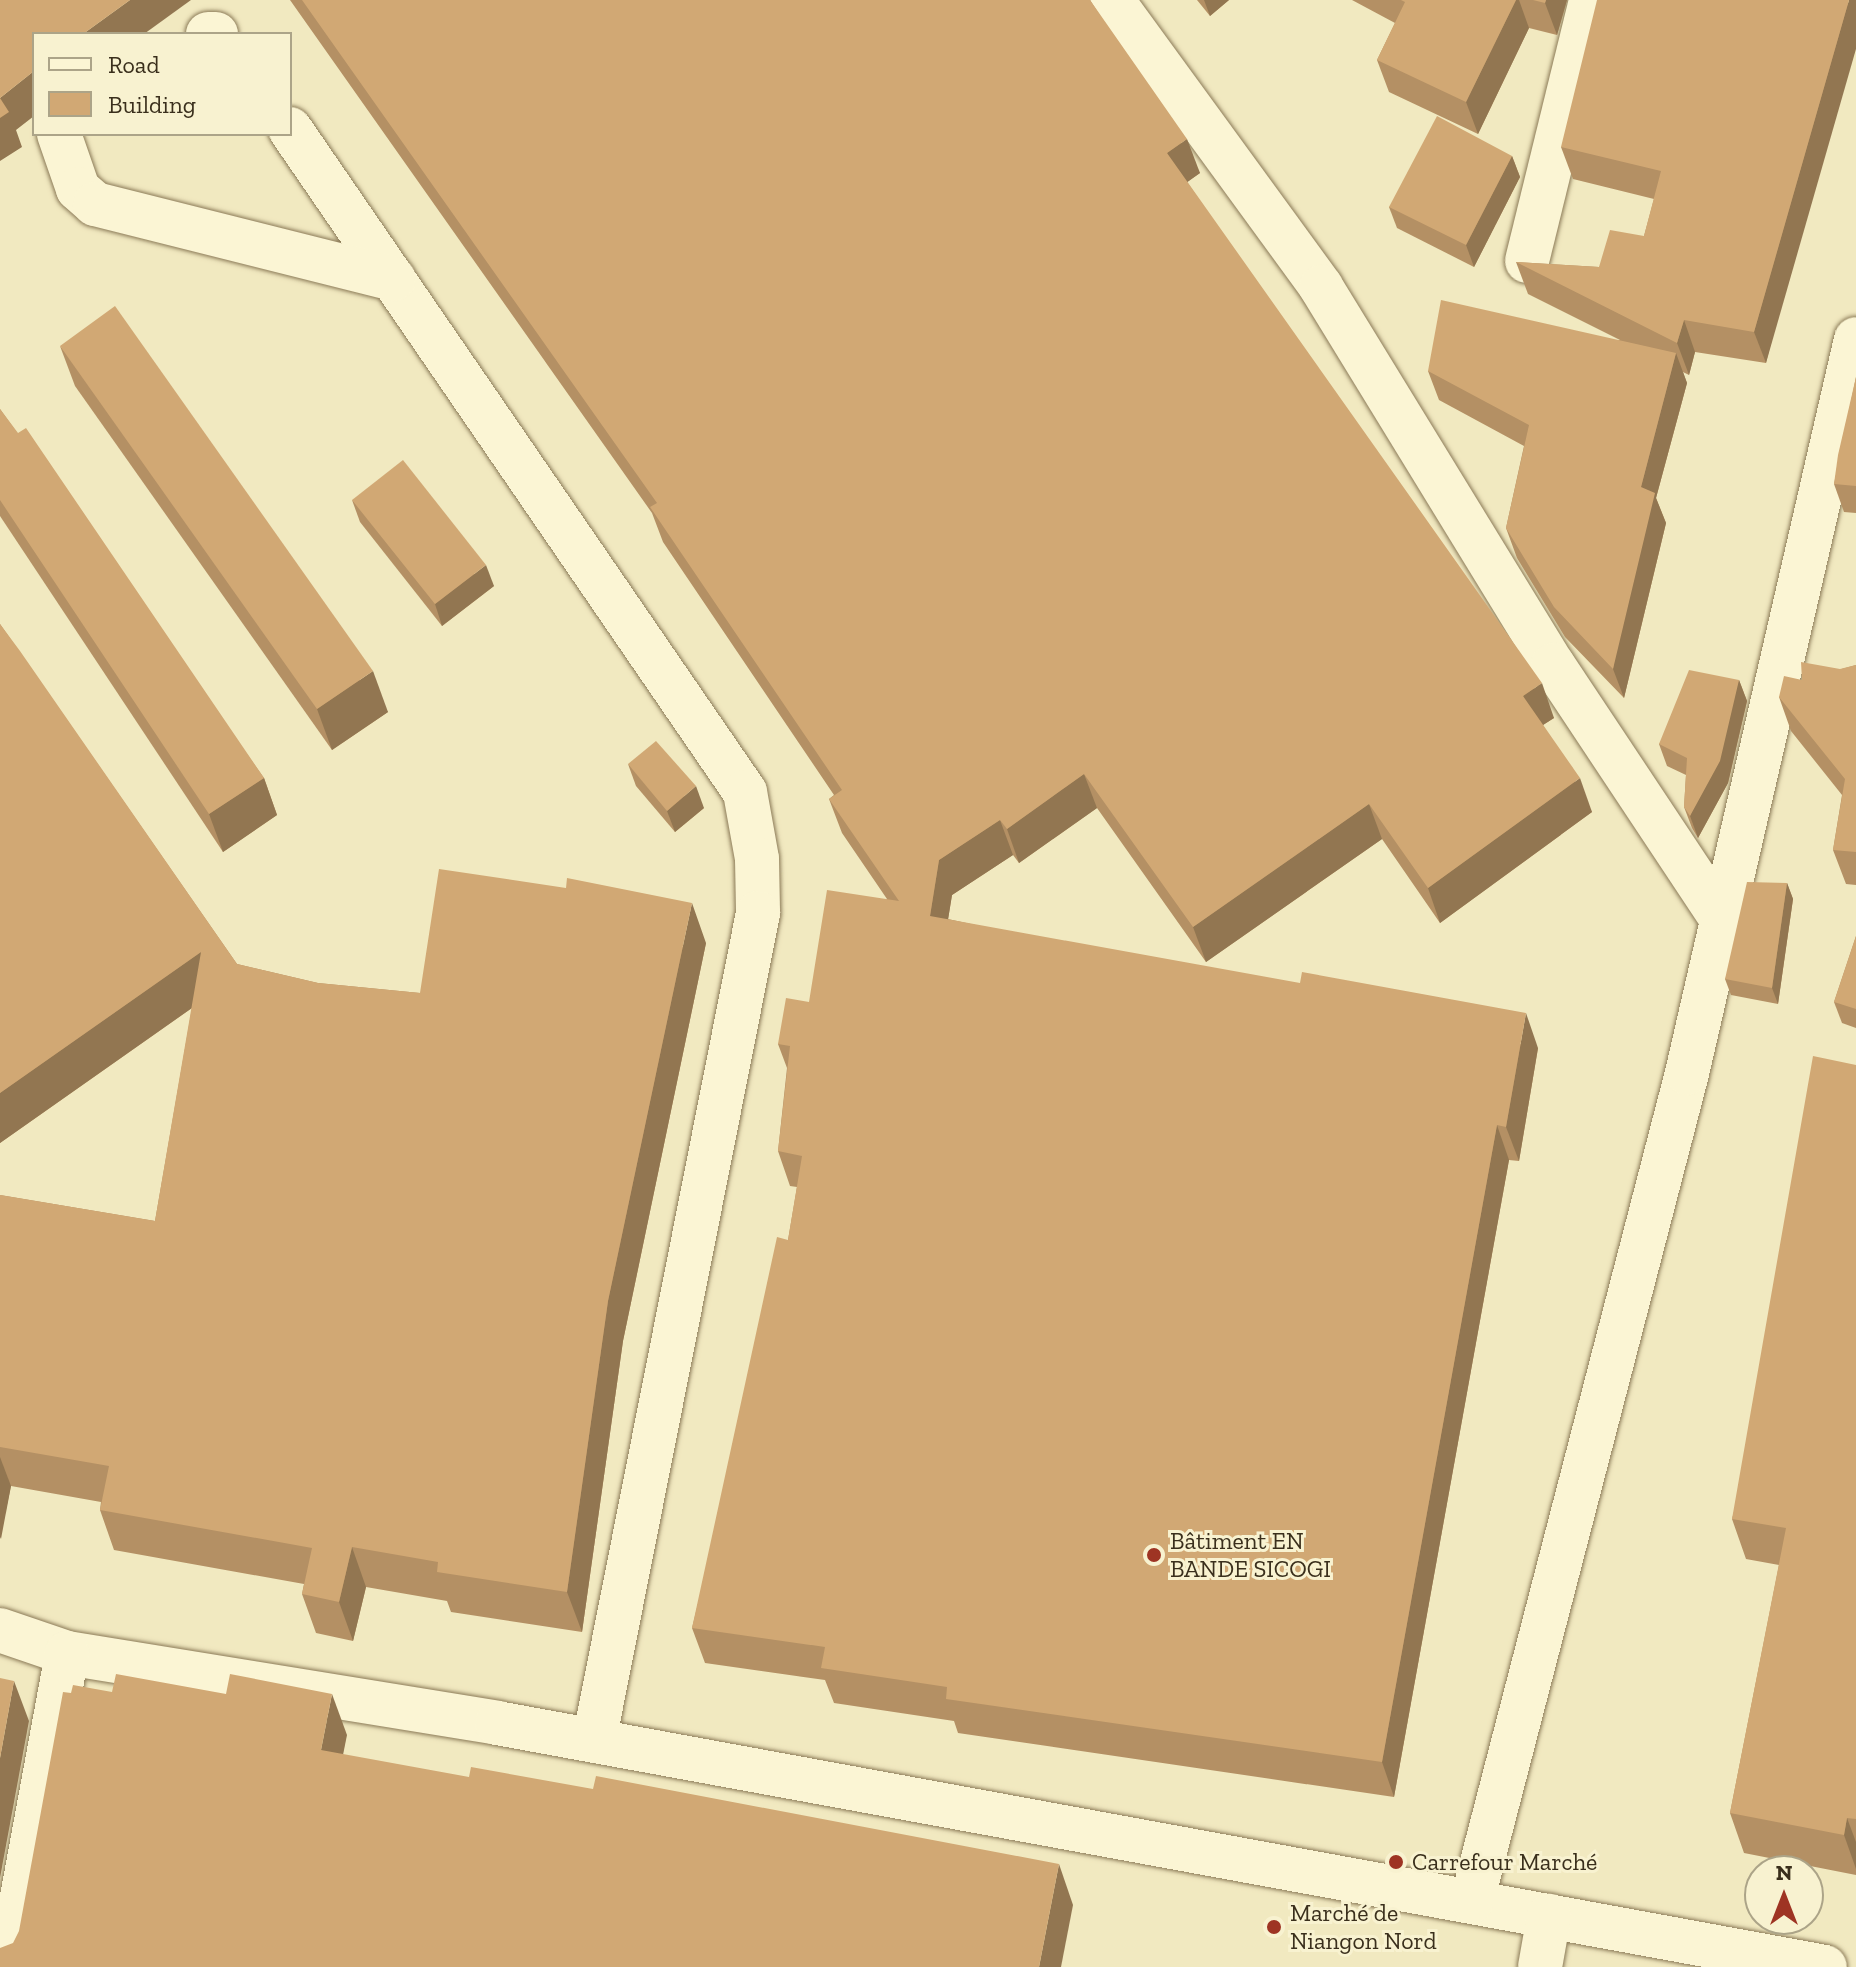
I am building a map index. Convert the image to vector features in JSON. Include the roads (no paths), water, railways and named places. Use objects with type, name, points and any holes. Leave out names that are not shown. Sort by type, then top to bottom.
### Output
[{"type":"street","points":[[1112,0],[1321,287],[1553,665],[1718,913]]},
{"type":"street","points":[[1527,261],[1591,0]]},
{"type":"street","points":[[292,132],[745,792],[757,859],[758,913],[594,1741]]},
{"type":"street","points":[[60,136],[78,189],[95,204],[394,279]]},
{"type":"street","points":[[1472,1901],[1687,1073],[1718,913],[1856,339]]},
{"type":"street","points":[[1779,665],[1825,674]]},
{"type":"street","points":[[0,1630],[67,1653],[594,1741],[1825,1967]]},
{"type":"street","points":[[9,1967],[67,1653]]},
{"type":"street","points":[[1540,1967],[1549,1916]]},
{"type":"place","name":"Bâtiment EN BANDE SICOGI","points":[[1154,1555]]},
{"type":"place","name":"Carrefour Marché","points":[[1396,1862]]},
{"type":"place","name":"Marché de Niangon Nord","points":[[1274,1927]]}]
